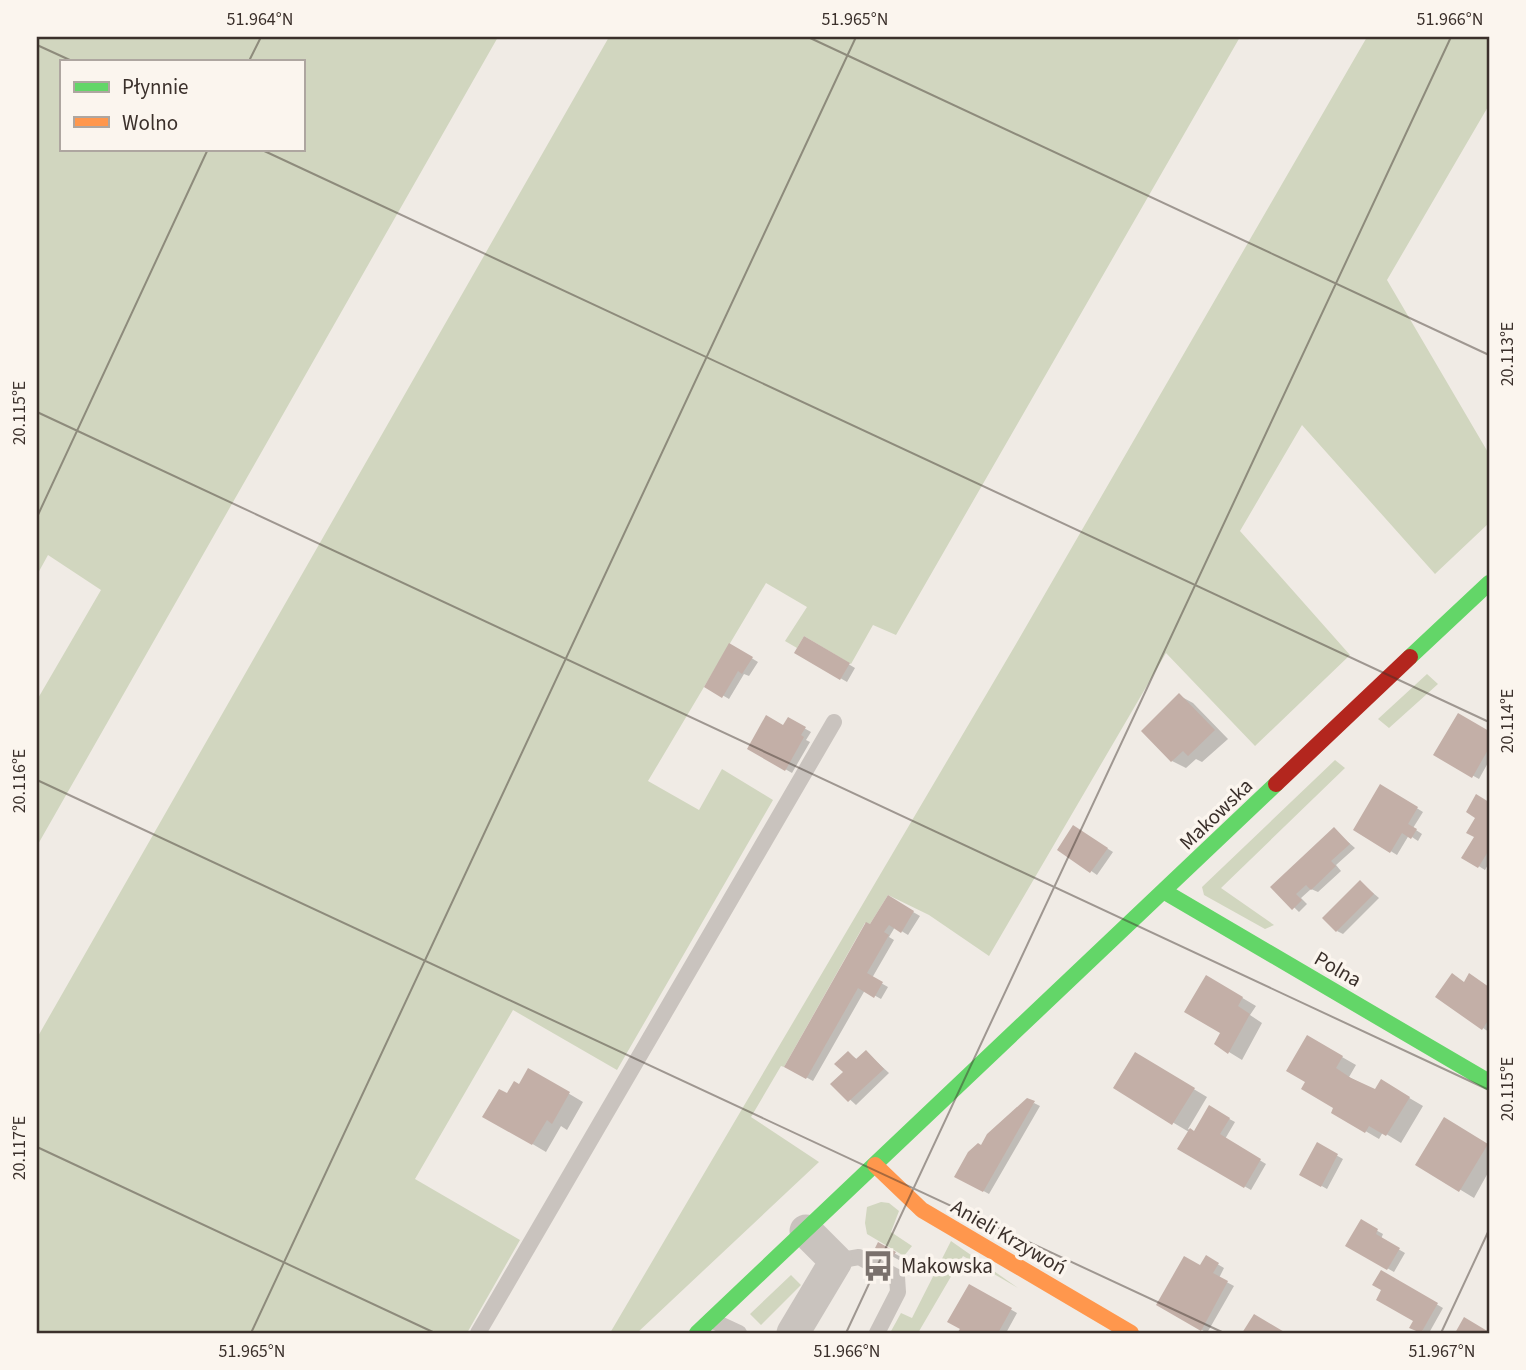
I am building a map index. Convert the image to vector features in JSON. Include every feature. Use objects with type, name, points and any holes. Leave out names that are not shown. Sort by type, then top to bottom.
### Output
[{"type":"street","name":"Makowska","points":[[697,1333],[1489,583]]},
{"type":"street","name":"Polna","points":[[1165,892],[1489,1082]]},
{"type":"street","name":"Anieli Krzywoń","points":[[875,1165],[922,1210],[1131,1333]]},
{"type":"street","points":[[793,1333],[836,1261],[806,1231]]},
{"type":"lane","points":[[478,1333],[834,722]]},
{"type":"lane","points":[[836,1261],[859,1257],[897,1277],[900,1287],[877,1333]]},
{"type":"lane","points":[[710,1320],[739,1333]]},
{"type":"green space","points":[[37,37],[498,37],[37,846],[37,700],[101,590],[48,555],[37,575]]},
{"type":"green space","points":[[609,37],[1240,37],[896,635],[873,625],[851,664],[804,636],[797,648],[785,641],[807,607],[766,583],[648,781],[699,810],[722,769],[773,800],[617,1070],[513,1010],[415,1179],[520,1240],[467,1333],[37,1333],[37,1038]]},
{"type":"green space","points":[[1367,37],[1489,37],[1489,105],[1387,280],[1489,454],[1489,523],[1435,574],[1302,425],[1240,531],[1350,655],[1255,746],[1166,653],[989,956],[929,915],[888,895],[870,924],[865,923],[784,1067],[781,1066],[751,1117],[819,1162],[637,1333],[610,1333],[1016,644]]},
{"type":"green space","points":[[1427,674],[1438,684],[1389,728],[1378,719]]},
{"type":"green space","points":[[1335,760],[1345,768],[1221,888],[1274,925],[1265,929],[1204,895],[1202,887]]},
{"type":"green space","points":[[881,1202],[889,1203],[899,1211],[891,1232],[912,1246],[904,1256],[867,1234],[867,1207]]},
{"type":"green space","points":[[951,1241],[1018,1288],[963,1256],[918,1333],[890,1333],[901,1313],[912,1318]]},
{"type":"green space","points":[[791,1275],[801,1285],[761,1325],[750,1314]]},
{"type":"building","points":[[804,636],[850,663],[840,680],[794,653]]},
{"type":"building","points":[[729,643],[753,657],[742,674],[738,671],[722,698],[704,687]]},
{"type":"building","points":[[1179,693],[1215,730],[1188,756],[1183,751],[1171,762],[1141,731]]},
{"type":"building","points":[[1458,713],[1489,731],[1489,748],[1472,778],[1433,755]]},
{"type":"building","points":[[766,715],[783,725],[788,717],[806,727],[801,735],[804,737],[785,771],[747,749]]},
{"type":"building","points":[[1380,784],[1418,807],[1408,824],[1417,829],[1411,839],[1402,833],[1390,853],[1353,830]]},
{"type":"building","points":[[1476,794],[1489,802],[1489,850],[1478,868],[1461,858],[1474,837],[1466,833],[1475,818],[1466,812]]},
{"type":"building","points":[[1073,825],[1108,848],[1090,873],[1057,850]]},
{"type":"building","points":[[1334,827],[1350,844],[1331,861],[1336,866],[1311,890],[1306,885],[1296,894],[1302,900],[1292,910],[1270,887]]},
{"type":"building","points":[[1360,880],[1374,894],[1336,932],[1322,918]]},
{"type":"building","points":[[888,895],[914,911],[901,933],[889,925],[884,932],[889,935],[867,973],[883,982],[874,998],[858,988],[806,1079],[784,1067],[866,922],[870,924]]},
{"type":"building","points":[[1452,973],[1464,982],[1469,973],[1489,987],[1489,1019],[1482,1030],[1435,997]]},
{"type":"building","points":[[1206,975],[1243,997],[1238,1006],[1250,1014],[1228,1054],[1214,1044],[1220,1033],[1184,1012]]},
{"type":"building","points":[[1307,1035],[1343,1056],[1336,1068],[1351,1078],[1375,1089],[1381,1079],[1410,1097],[1386,1136],[1369,1126],[1365,1133],[1331,1113],[1333,1108],[1301,1089],[1305,1082],[1286,1071]]},
{"type":"building","points":[[866,1050],[884,1069],[848,1102],[830,1084],[843,1072],[834,1064],[848,1051],[856,1059]]},
{"type":"building","points":[[1135,1052],[1195,1088],[1172,1125],[1113,1088]]},
{"type":"building","points":[[528,1068],[570,1092],[552,1124],[547,1120],[532,1145],[482,1117],[499,1089],[507,1093],[514,1081],[519,1084]]},
{"type":"building","points":[[1027,1098],[1035,1101],[983,1192],[954,1177],[968,1152],[978,1143],[981,1145],[987,1134]]},
{"type":"building","points":[[1209,1105],[1230,1118],[1220,1134],[1261,1159],[1244,1188],[1177,1149],[1190,1128],[1194,1131]]},
{"type":"building","points":[[1444,1117],[1488,1144],[1459,1192],[1415,1165]]},
{"type":"building","points":[[1317,1142],[1338,1154],[1321,1187],[1299,1175]]},
{"type":"building","points":[[1361,1219],[1378,1229],[1376,1234],[1400,1248],[1387,1270],[1345,1246]]},
{"type":"building","points":[[878,1242],[896,1252],[892,1258],[875,1248]]},
{"type":"building","points":[[1206,1255],[1219,1263],[1213,1273],[1228,1281],[1201,1331],[1156,1305],[1184,1256],[1200,1265]]},
{"type":"building","points":[[1381,1270],[1438,1303],[1421,1333],[1409,1328],[1413,1321],[1376,1300],[1381,1290],[1372,1285]]},
{"type":"building","points":[[969,1284],[1012,1308],[998,1333],[957,1333],[960,1329],[947,1322]]},
{"type":"building","points":[[1254,1314],[1286,1333],[1242,1333]]},
{"type":"building","points":[[1464,1317],[1489,1332],[1489,1333],[1455,1333]]},
{"type":"traffic: fast","points":[[1410,657],[1489,583]]},
{"type":"traffic: fast","points":[[697,1333],[1276,784]]},
{"type":"traffic: fast","points":[[1165,892],[1489,1082]]},
{"type":"traffic: slow","points":[[875,1165],[922,1210],[1131,1333]]},
{"type":"traffic: jam","points":[[1276,784],[1410,657]]},
{"type":"place","name":"Makowska","points":[[878,1266]]}]
